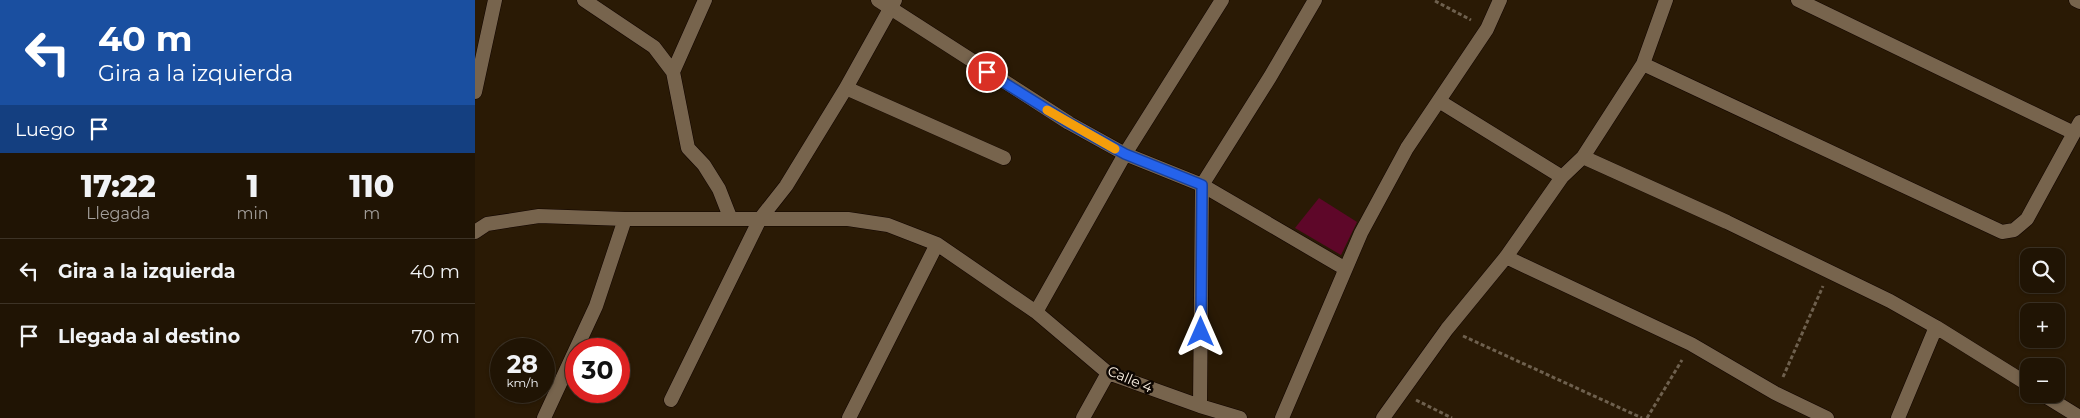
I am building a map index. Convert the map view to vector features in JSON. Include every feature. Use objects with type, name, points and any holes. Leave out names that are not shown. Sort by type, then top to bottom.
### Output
[{"type":"street","points":[[475,92],[495,0]]},
{"type":"street","points":[[584,0],[654,47],[673,72],[689,148],[705,165],[719,189],[730,217]]},
{"type":"street","points":[[673,72],[705,0]]},
{"type":"street","points":[[878,0],[892,4],[1069,123],[1125,154],[1202,185],[1344,268]]},
{"type":"street","points":[[1036,312],[1125,154],[1222,0]]},
{"type":"street","points":[[1200,406],[1202,185],[1271,77],[1315,0]]},
{"type":"street","points":[[1282,418],[1344,268],[1407,148],[1487,29],[1500,0]]},
{"type":"street","points":[[1383,418],[1447,329],[1506,257],[1562,177],[1583,156],[1643,64],[1666,0]]},
{"type":"street","points":[[1643,64],[2002,232],[2014,230],[2027,219],[2077,128],[1798,0]]},
{"type":"street","points":[[671,400],[760,219],[786,186],[846,88],[892,4]]},
{"type":"street","points":[[846,88],[1004,158]]},
{"type":"street","points":[[1439,101],[1562,177]]},
{"type":"street","points":[[1583,156],[1890,301],[2020,379]]},
{"type":"street","name":"Calle 4","points":[[475,232],[487,224],[539,216],[848,219],[888,225],[937,244],[1036,312],[1108,372],[1200,406],[1240,418]]},
{"type":"street","points":[[581,338],[596,306],[625,218]]},
{"type":"street","points":[[849,418],[937,244]]},
{"type":"street","points":[[1506,257],[1691,344],[1775,394],[1827,418]]},
{"type":"street","points":[[1898,418],[1936,327]]},
{"type":"street","points":[[1083,418],[1108,372]]},
{"type":"street","points":[[544,418],[565,373]]},
{"type":"street","points":[[2059,403],[2077,413]]},
{"type":"path","points":[[1435,1],[1487,29]]},
{"type":"path","points":[[1775,394],[1829,272]]},
{"type":"path","points":[[1447,329],[1642,418]]},
{"type":"path","points":[[1647,418],[1691,344]]},
{"type":"path","points":[[1400,392],[1452,418]]},
{"type":"shaded area","points":[[1319,198],[1357,222],[1341,255],[1295,228]]},
{"type":"slow traffic","points":[[1047,110],[1115,149]]},
{"type":"route","points":[[987,72],[1069,123],[1125,154],[1202,185],[1201,332]]}]
